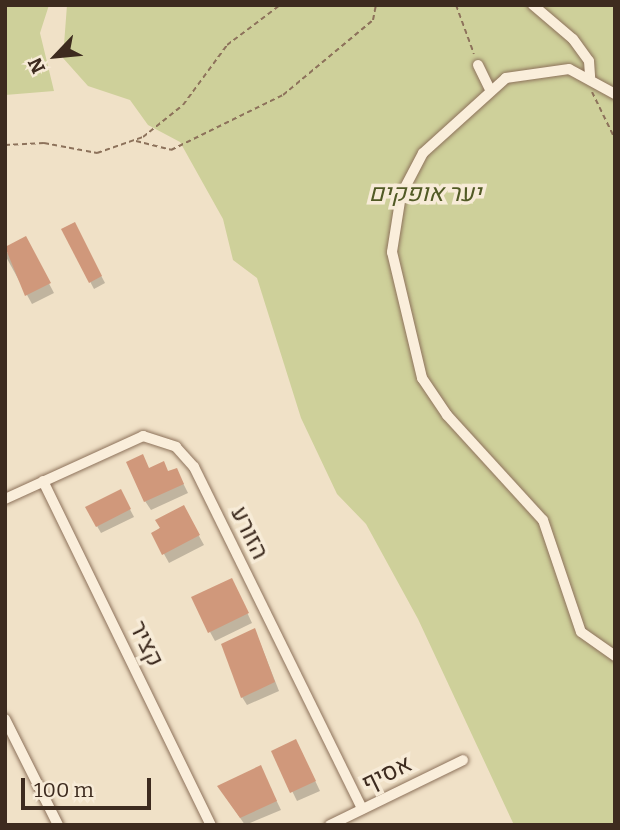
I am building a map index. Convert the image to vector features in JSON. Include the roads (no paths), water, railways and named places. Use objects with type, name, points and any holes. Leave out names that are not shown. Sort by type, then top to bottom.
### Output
[{"type":"street","points":[[533,5],[573,39],[589,61],[586,75]]},
{"type":"street","points":[[478,65],[490,90]]},
{"type":"street","points":[[615,94],[586,75],[520,74],[490,90],[439,133],[401,195],[392,252],[401,301],[422,378],[447,415],[544,520],[581,632],[615,656]]},
{"type":"street","name":"הזורע","points":[[5,499],[143,436],[164,440],[185,455],[362,809]]},
{"type":"street","name":"קציר","points":[[43,481],[211,825]]},
{"type":"street","points":[[5,719],[58,825]]},
{"type":"street","name":"אסיף","points":[[330,825],[463,760]]},
{"type":"park label","name":"יער אופקים","points":[[425,194]]}]
